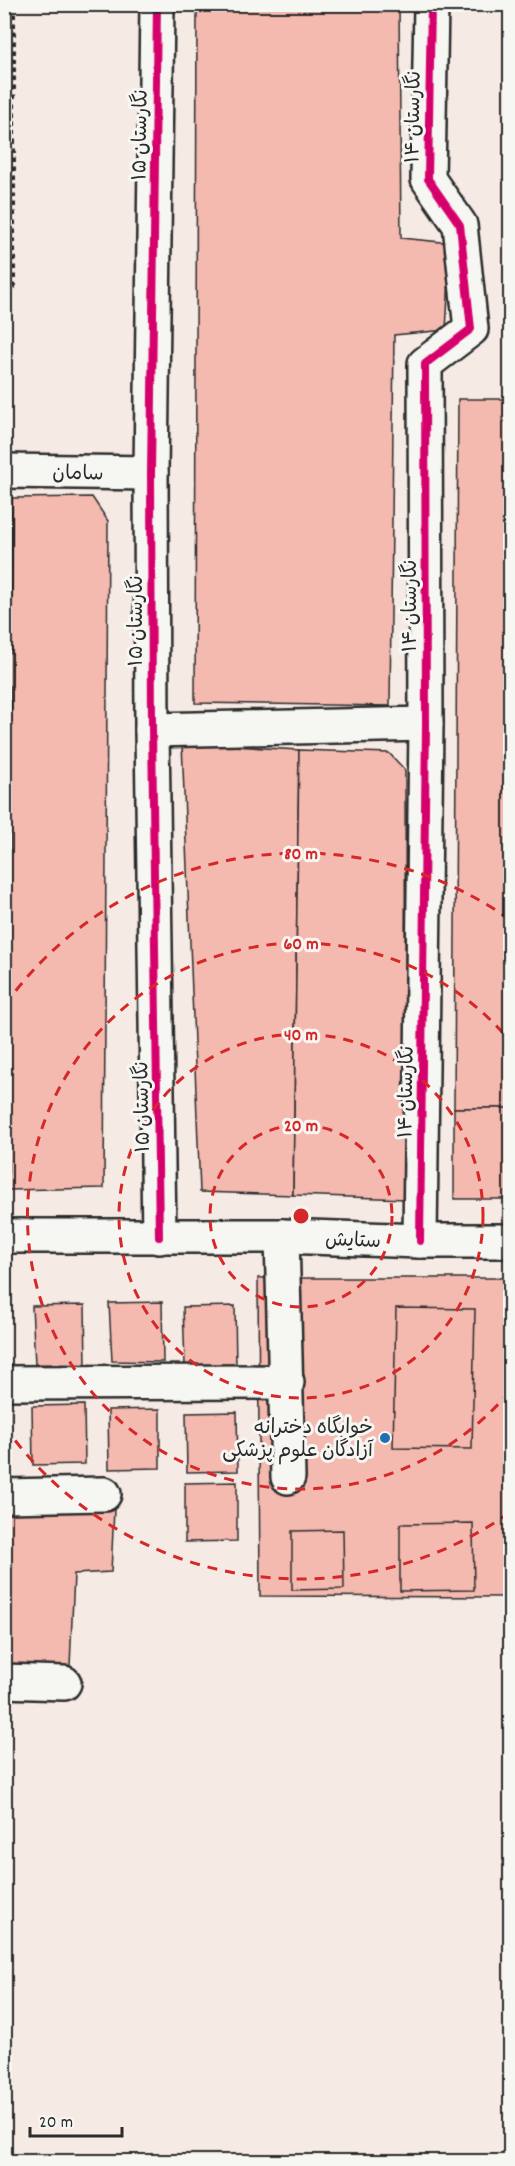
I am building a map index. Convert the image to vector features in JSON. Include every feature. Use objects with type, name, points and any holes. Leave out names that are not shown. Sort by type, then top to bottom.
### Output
[{"type":"street","name":"نگارستان ۱۵","points":[[157,4],[152,730],[159,1237]]},
{"type":"street","name":"نگارستان ۱۴","points":[[420,1241],[426,724],[425,364],[471,329],[460,225],[428,179],[431,4]]},
{"type":"street","name":"سامان","points":[[4,471],[152,473]]},
{"type":"street","points":[[152,730],[426,724]]},
{"type":"street","name":"ستایش","points":[[4,1236],[282,1236],[420,1241],[510,1241]]},
{"type":"street","points":[[282,1236],[288,1477]]},
{"type":"street","points":[[4,1383],[287,1382]]},
{"type":"street","points":[[4,1496],[104,1494]]},
{"type":"street","points":[[4,1681],[64,1683]]},
{"type":"path","points":[[4,287],[14,287],[14,4]]},
{"type":"path","points":[[4,112],[14,111]]},
{"type":"building","points":[[197,4],[399,4],[401,238],[451,243],[446,330],[394,335],[390,706],[195,703]]},
{"type":"building","points":[[458,399],[510,399],[510,1108],[454,1108]]},
{"type":"building","points":[[92,497],[108,521],[104,1188],[8,1190],[12,498]]},
{"type":"building","points":[[4,498],[12,498],[8,1190],[4,1190]]},
{"type":"building","points":[[182,743],[299,750],[293,1195],[200,1192]]},
{"type":"building","points":[[299,750],[389,753],[405,770],[406,1199],[293,1195]]},
{"type":"building","points":[[454,1108],[510,1108],[510,1199],[454,1199]]},
{"type":"building","name":"خوابگاه دخترانه آزادگان علوم پزشکی","points":[[258,1278],[510,1278],[510,1597],[260,1596]]},
{"type":"building","points":[[162,1302],[163,1362],[112,1361],[109,1303]]},
{"type":"building","points":[[85,1305],[86,1365],[35,1364],[32,1306]]},
{"type":"building","points":[[235,1306],[236,1366],[185,1365],[183,1307]]},
{"type":"building","points":[[396,1308],[475,1309],[472,1449],[393,1448]]},
{"type":"building","points":[[4,1405],[9,1405],[10,1464],[4,1464]]},
{"type":"building","points":[[84,1405],[85,1464],[33,1465],[32,1406]]},
{"type":"building","points":[[160,1409],[160,1468],[109,1469],[108,1410]]},
{"type":"building","points":[[237,1412],[238,1471],[187,1472],[186,1413]]},
{"type":"building","points":[[237,1482],[237,1541],[185,1542],[185,1483]]},
{"type":"building","points":[[114,1509],[111,1572],[74,1574],[70,1666],[4,1664],[4,1511]]},
{"type":"building","points":[[473,1523],[474,1590],[400,1591],[400,1524]]},
{"type":"building","points":[[343,1530],[344,1589],[292,1590],[292,1531]]},
{"type":"cycle path","points":[[157,4],[151,473],[159,1237]]},
{"type":"cycle path","points":[[420,1241],[426,724],[425,364],[471,329],[460,225],[428,179],[431,4]]},
{"type":"place","name":"خوابگاه دخترانه آزادگان علوم پزشکی","points":[[385,1438]]}]
